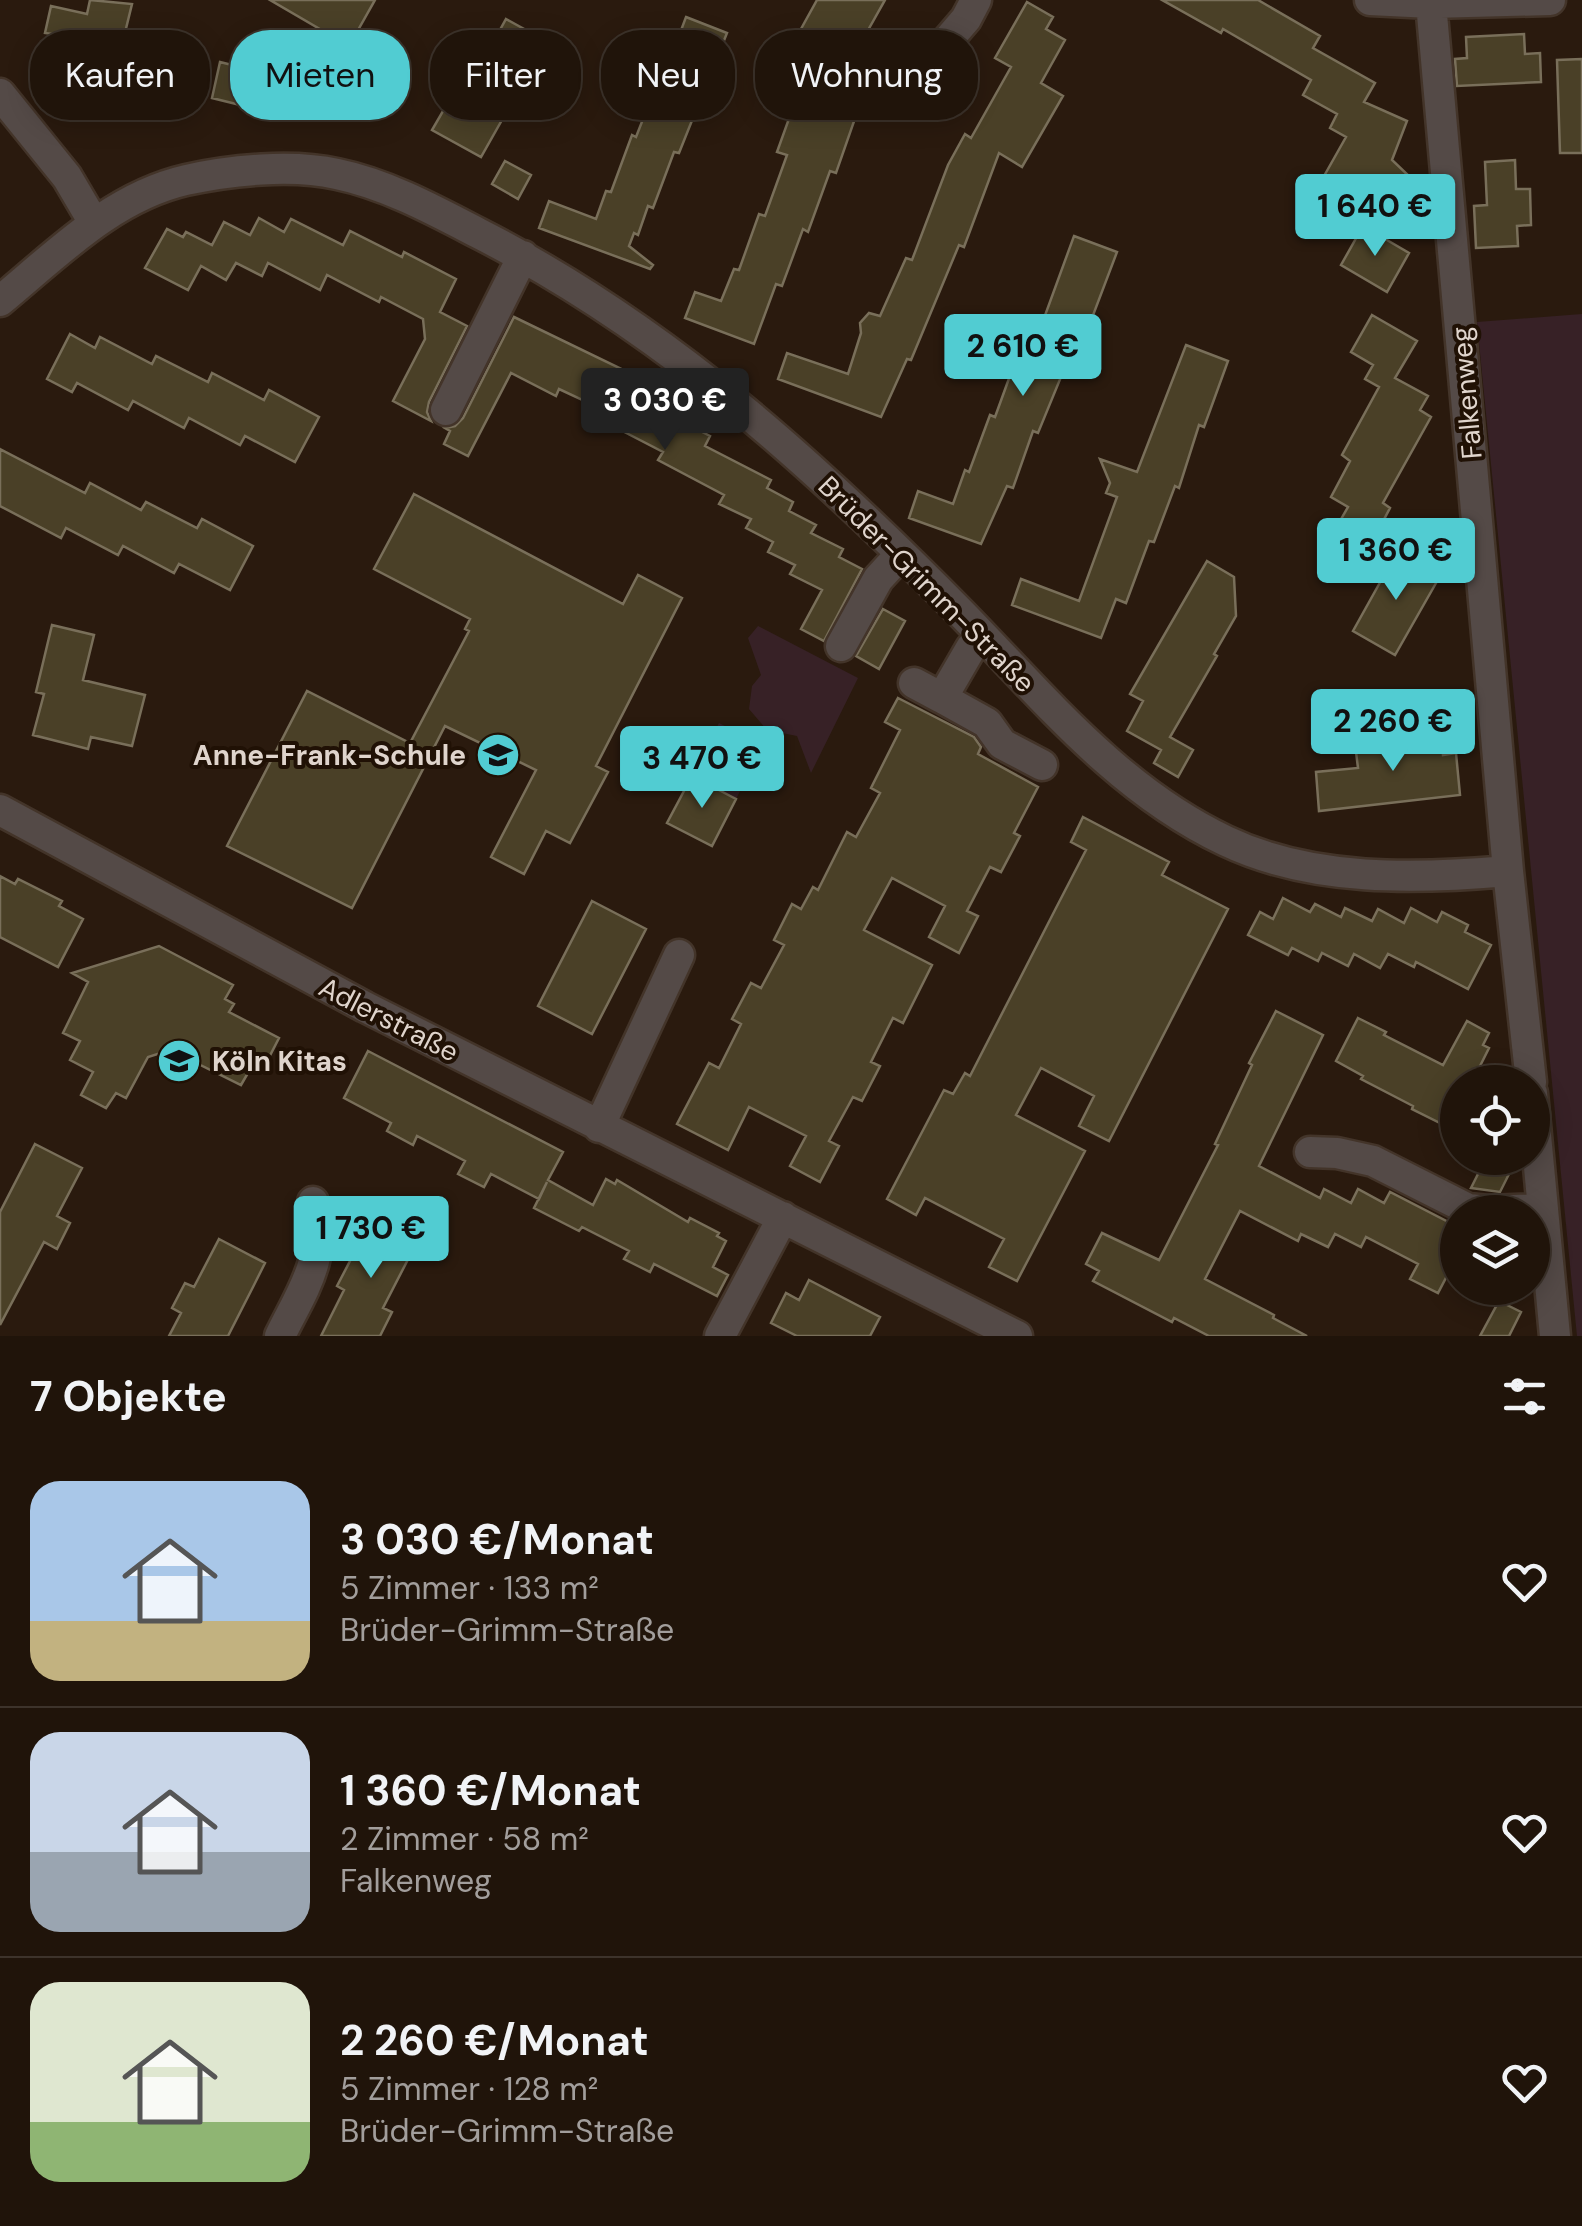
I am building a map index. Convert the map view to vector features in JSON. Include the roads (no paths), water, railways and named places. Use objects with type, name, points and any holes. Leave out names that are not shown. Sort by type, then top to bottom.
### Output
[{"type":"street","points":[[957,30],[976,0]]},
{"type":"street","points":[[1370,0],[1550,0]]},
{"type":"street","name":"Falkenweg","points":[[1432,3],[1508,870],[1530,1065]]},
{"type":"street","points":[[0,94],[67,177],[94,224]]},
{"type":"street","name":"Brüder-Grimm-Straße","points":[[0,301],[109,210],[182,180],[254,169],[336,173],[390,191],[523,256],[686,361],[902,554],[1073,731],[1140,790],[1229,843],[1317,869],[1397,876],[1508,870]]},
{"type":"street","points":[[446,410],[523,256]]},
{"type":"street","points":[[841,646],[878,580],[902,554]]},
{"type":"street","points":[[942,698],[971,648],[984,638]]},
{"type":"street","points":[[914,683],[987,723],[1002,744],[1042,765]]},
{"type":"street","name":"Adlerstraße","points":[[0,810],[365,1008],[1017,1336]]},
{"type":"street","points":[[600,1127],[679,955]]},
{"type":"street","points":[[1310,1152],[1373,1161],[1440,1195]]},
{"type":"street","points":[[280,1336],[317,1260],[319,1226],[313,1202]]},
{"type":"street","points":[[720,1336],[783,1218]]},
{"type":"street","points":[[1550,1277],[1556,1336]]},
{"type":"place","name":"Anne-Frank-Schule","points":[[498,755]]},
{"type":"place","name":"Köln Kitas","points":[[179,1061]]}]
